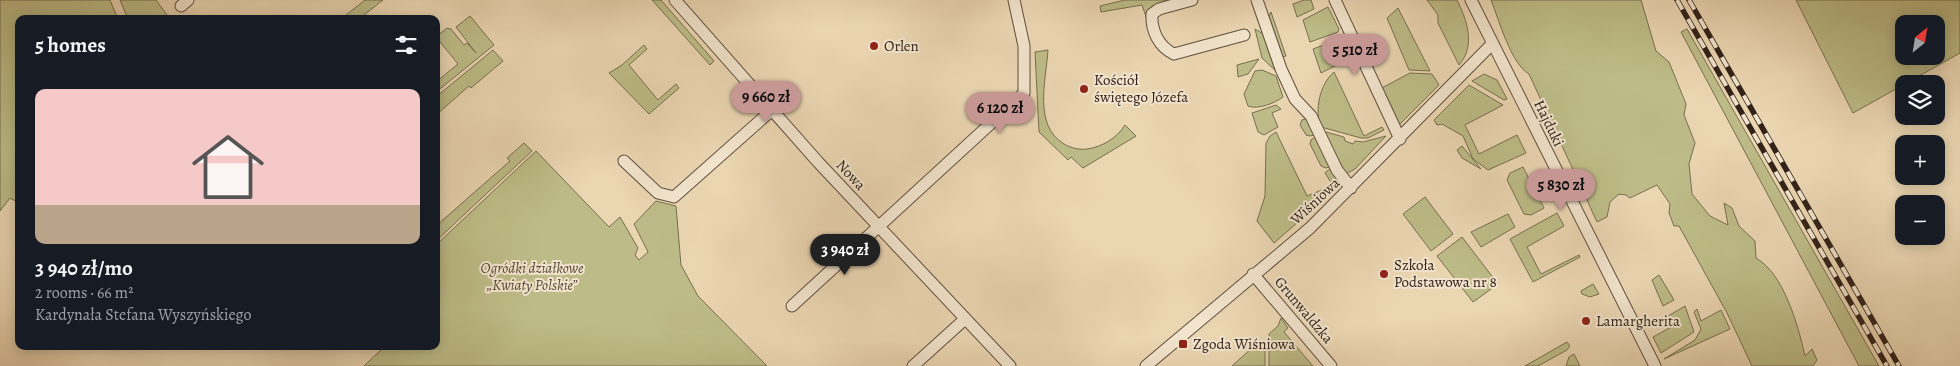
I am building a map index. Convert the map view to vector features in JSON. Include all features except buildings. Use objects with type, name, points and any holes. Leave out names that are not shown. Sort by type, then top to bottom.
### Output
[{"type":"street","name":"Nowa","points":[[674,0],[772,110],[1010,366]]},
{"type":"street","points":[[792,306],[880,227],[1024,92],[1024,46],[1014,0]]},
{"type":"street","points":[[1192,0],[1159,9],[1152,14],[1153,25],[1159,44],[1165,50],[1174,54],[1244,35]]},
{"type":"street","points":[[1257,0],[1281,69],[1295,99],[1311,116],[1338,170],[1351,188]]},
{"type":"street","name":"Hajduki","points":[[1471,0],[1654,366]]},
{"type":"street","points":[[1338,1],[1400,139]]},
{"type":"street","name":"Wiśniowa","points":[[1146,366],[1253,274],[1310,228],[1492,44]]},
{"type":"street","points":[[624,161],[658,193],[674,197],[772,110]]},
{"type":"street","name":"Grunwaldzka","points":[[1253,274],[1331,366]]},
{"type":"street","points":[[913,366],[965,319]]},
{"type":"green space","points":[[0,0],[110,0],[116,15],[15,15],[15,201],[10,198],[0,211]]},
{"type":"green space","points":[[120,0],[156,0],[167,15],[126,15]]},
{"type":"green space","points":[[365,0],[383,0],[364,15],[346,15]]},
{"type":"green space","points":[[652,0],[661,0],[714,61],[710,65]]},
{"type":"green space","points":[[1125,0],[1175,0],[1154,5],[1150,8],[1152,34],[1142,5],[1101,12],[1100,6]]},
{"type":"green space","points":[[1304,0],[1311,0],[1314,9],[1297,17],[1293,4]]},
{"type":"green space","points":[[1427,0],[1457,0],[1467,24],[1468,33],[1467,50],[1459,65],[1438,23],[1438,15]]},
{"type":"green space","points":[[1491,0],[1641,0],[1656,51],[1669,62],[1686,104],[1684,115],[1695,143],[1689,164],[1692,194],[1710,216],[1728,225],[1724,203],[1732,208],[1739,226],[1755,241],[1756,258],[1766,266],[1782,288],[1794,316],[1805,356],[1812,349],[1817,360],[1813,366],[1752,366],[1727,313],[1679,226],[1674,226],[1669,213],[1670,204],[1657,185],[1630,198],[1619,194],[1610,202],[1607,217],[1597,222],[1529,74],[1523,69],[1511,51]]},
{"type":"green space","points":[[1796,0],[1960,0],[1960,53],[1945,61],[1945,15],[1895,15],[1895,65],[1939,65],[1921,75],[1895,75],[1895,89],[1853,113]]},
{"type":"green space","points":[[1328,7],[1339,29],[1338,32],[1310,42],[1303,20]]},
{"type":"green space","points":[[1398,8],[1430,71],[1409,70],[1387,18]]},
{"type":"green space","points":[[1271,12],[1286,56],[1280,58],[1268,18]]},
{"type":"green space","points":[[470,16],[494,45],[440,89],[440,79],[458,64],[440,42],[440,34],[447,28],[451,29],[464,45],[467,43],[476,53],[456,27]]},
{"type":"green space","points":[[1255,29],[1265,35],[1278,73],[1262,58]]},
{"type":"green space","points":[[1687,29],[1879,366],[1859,366],[1681,32]]},
{"type":"green space","points":[[1342,38],[1351,58],[1321,73],[1313,49]]},
{"type":"green space","points":[[644,45],[647,49],[629,65],[658,100],[676,84],[679,88],[649,114],[609,73],[622,65]]},
{"type":"green space","points":[[493,50],[503,61],[471,88],[469,86],[440,111],[440,94]]},
{"type":"green space","points":[[1048,50],[1044,102],[1048,126],[1054,136],[1064,144],[1084,149],[1093,148],[1109,141],[1125,125],[1136,136],[1083,168],[1071,157],[1068,160],[1039,132],[1035,52]]},
{"type":"green space","points":[[1259,59],[1248,74],[1238,77],[1237,65]]},
{"type":"green space","points":[[1262,70],[1276,76],[1283,97],[1276,102],[1266,105],[1248,106],[1244,94],[1255,71]]},
{"type":"green space","points":[[1334,72],[1364,136],[1382,127],[1384,130],[1368,138],[1361,138],[1321,127],[1318,105],[1325,83]]},
{"type":"green space","points":[[1410,73],[1432,74],[1439,85],[1398,126],[1380,89]]},
{"type":"green space","points":[[1484,74],[1497,80],[1507,99],[1504,100],[1472,81]]},
{"type":"green space","points":[[1469,85],[1503,105],[1465,125],[1479,154],[1517,135],[1526,153],[1488,170],[1473,159],[1463,136],[1442,124],[1437,125],[1434,120]]},
{"type":"green space","points":[[1276,105],[1281,109],[1272,113],[1278,127],[1264,135],[1258,132],[1252,113]]},
{"type":"green space","points":[[1308,118],[1314,135],[1310,136],[1306,135],[1300,125],[1302,120]]},
{"type":"green space","points":[[1276,132],[1307,196],[1324,189],[1331,193],[1274,243],[1257,221],[1265,196],[1266,143],[1270,136]]},
{"type":"green space","points":[[1324,133],[1344,137],[1345,141],[1353,144],[1355,141],[1363,142],[1386,136],[1355,169],[1346,174],[1343,172]]},
{"type":"green space","points":[[1315,137],[1331,166],[1326,168],[1321,166],[1310,144],[1311,140]]},
{"type":"green space","points":[[524,143],[532,151],[440,237],[440,222],[510,161],[507,158]]},
{"type":"green space","points":[[1462,146],[1481,169],[1462,158],[1457,150]]},
{"type":"green space","name":"Ogródki działkowe „Kwiaty Polskie”","points":[[536,151],[609,227],[620,217],[638,248],[635,255],[639,260],[648,252],[634,224],[656,201],[676,206],[681,265],[698,296],[767,366],[364,366],[381,350],[440,350],[440,241]]},
{"type":"green space","points":[[1523,167],[1544,208],[1531,215],[1524,214],[1507,180],[1510,173]]},
{"type":"green space","points":[[1331,168],[1338,181],[1338,185],[1334,187],[1325,173]]},
{"type":"green space","points":[[1425,197],[1453,234],[1431,251],[1403,214]]},
{"type":"green space","points":[[1557,213],[1564,226],[1527,247],[1541,274],[1579,255],[1580,257],[1533,282],[1510,239]]},
{"type":"green space","points":[[1508,214],[1515,227],[1481,247],[1471,232]]},
{"type":"green space","points":[[1462,237],[1498,284],[1473,302],[1437,256]]},
{"type":"green space","points":[[1659,275],[1674,300],[1663,306],[1652,280]]},
{"type":"green space","points":[[1593,284],[1599,294],[1590,297],[1582,294],[1581,291]]},
{"type":"green space","points":[[1685,306],[1694,332],[1661,353],[1653,337],[1673,326],[1668,316]]},
{"type":"green space","points":[[1697,309],[1701,321],[1721,310],[1730,329],[1664,359],[1695,340],[1701,329],[1694,312]]},
{"type":"green space","points":[[1281,318],[1288,328],[1284,332],[1313,366],[1269,366],[1269,334],[1278,326]]},
{"type":"green space","points":[[1261,340],[1265,344],[1265,366],[1232,366]]},
{"type":"green space","points":[[1567,342],[1570,346],[1567,350],[1538,366],[1525,366]]},
{"type":"green space","points":[[1574,354],[1580,366],[1566,366],[1569,357]]},
{"type":"railway","points":[[1677,0],[1887,366]]},
{"type":"railway","points":[[1689,0],[1899,366]]},
{"type":"place","name":"Orlen","points":[[874,46]]},
{"type":"place","name":"Kościół świętego Józefa","points":[[1084,89]]},
{"type":"place","name":"Szkoła Podstawowa nr 8","points":[[1384,274]]},
{"type":"place","name":"Lamargherita","points":[[1586,321]]},
{"type":"place","name":"Zgoda Wiśniowa","points":[[1183,344]]}]
